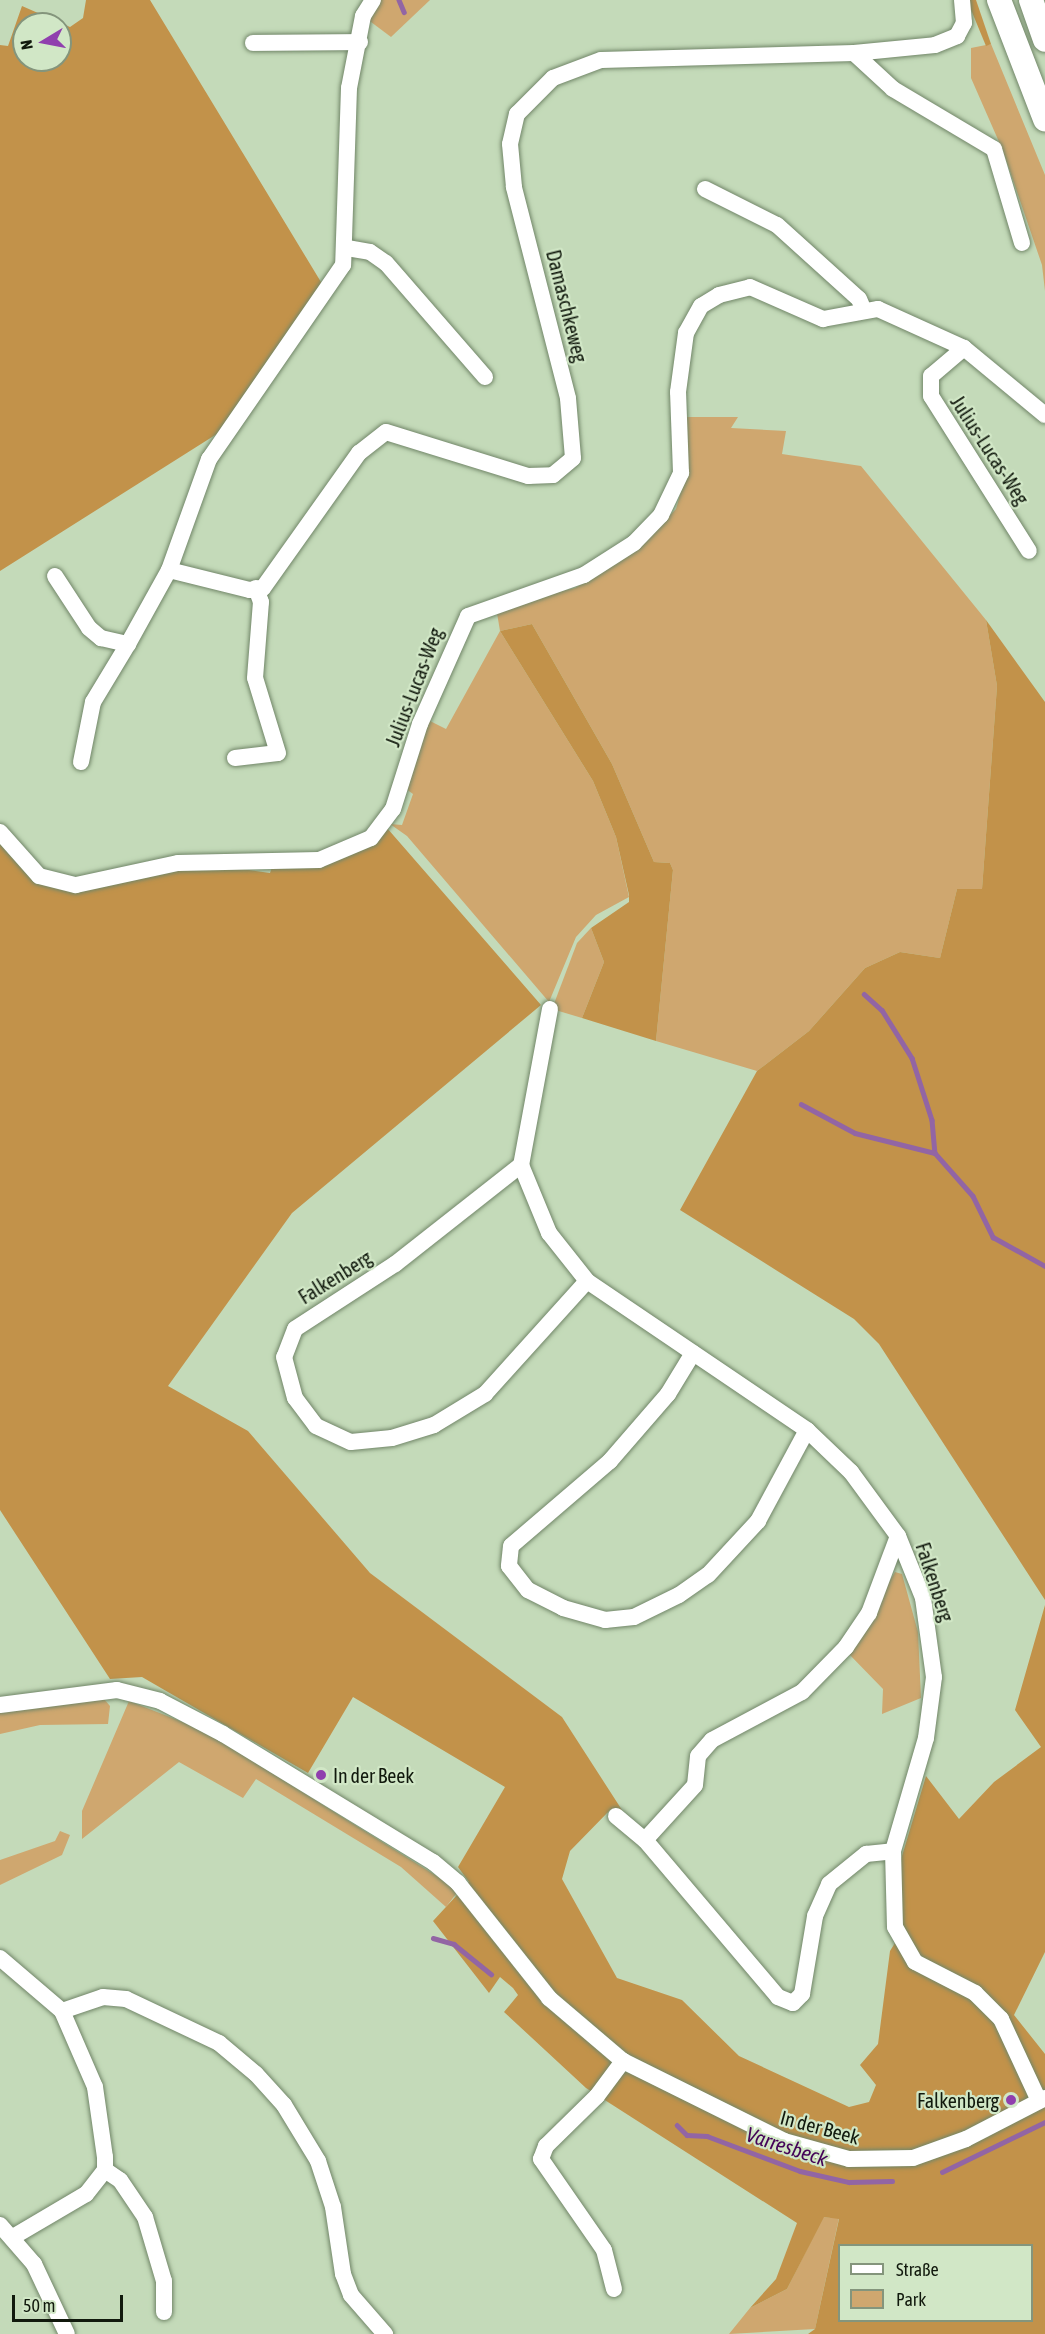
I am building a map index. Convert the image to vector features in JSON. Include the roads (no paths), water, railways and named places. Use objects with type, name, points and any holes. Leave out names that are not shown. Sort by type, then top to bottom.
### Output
[{"type":"highway","points":[[999,0],[1045,119]]},
{"type":"highway","points":[[1031,0],[1045,40]]},
{"type":"street","points":[[81,762],[82,737],[93,702],[169,570],[209,459],[337,279],[347,248],[349,88],[360,42],[363,16],[373,0]]},
{"type":"street","name":"Damaschkeweg","points":[[256,588],[271,580],[359,453],[386,432],[528,476],[553,475],[573,458],[568,398],[512,164],[512,126],[539,90],[570,69],[602,60],[854,53],[946,42],[964,23],[962,0]]},
{"type":"street","points":[[253,43],[360,42]]},
{"type":"street","points":[[854,53],[893,89],[994,149],[1022,243]]},
{"type":"street","points":[[705,189],[777,225],[860,299],[864,310],[878,309],[964,348],[1045,415]]},
{"type":"street","points":[[347,248],[370,252],[386,263],[485,377]]},
{"type":"street","name":"Julius-Lucas-Weg","points":[[0,832],[39,876],[76,885],[177,863],[319,860],[366,841],[393,809],[420,724],[468,616],[584,575],[634,543],[661,515],[681,473],[678,393],[686,333],[701,306],[740,287],[824,319],[839,320],[864,310]]},
{"type":"street","name":"Julius-Lucas-Weg","points":[[964,348],[931,376],[931,396],[1029,551]]},
{"type":"street","points":[[169,570],[256,588],[261,602],[255,678],[278,753],[236,758]]},
{"type":"street","points":[[55,576],[89,628],[101,638],[128,644]]},
{"type":"street","points":[[521,1165],[550,1009]]},
{"type":"street","name":"Falkenberg","points":[[587,1281],[485,1394],[434,1425],[374,1442],[351,1442],[316,1426],[295,1398],[284,1357],[295,1329],[395,1264],[521,1165],[549,1233],[587,1281],[807,1430],[851,1472],[898,1536],[923,1598],[934,1677],[926,1738],[893,1851],[892,1910],[906,1951],[927,1970],[989,2005],[1014,2039],[1042,2099]]},
{"type":"street","points":[[693,1353],[668,1394],[610,1461],[511,1546],[509,1566],[528,1590],[563,1608],[605,1620],[634,1617],[679,1595],[708,1575],[758,1521],[807,1430]]},
{"type":"street","name":"Falkenberg","points":[[645,1840],[695,1785],[698,1756],[725,1729],[802,1692],[846,1647],[869,1613],[898,1536]]},
{"type":"street","name":"In der Beek","points":[[0,1705],[117,1690],[160,1701],[223,1734],[434,1862],[458,1883],[549,1998],[623,2061],[784,2141],[869,2161],[940,2151],[1042,2099]]},
{"type":"street","points":[[616,1816],[645,1840],[778,1997],[793,2003],[802,1994],[812,1926],[829,1884],[866,1854],[893,1851]]},
{"type":"street","points":[[0,1958],[62,2011],[95,2087],[105,2170],[120,2181],[145,2217],[164,2282],[164,2312]]},
{"type":"street","points":[[62,2011],[103,1996],[126,1999],[219,2043],[256,2074],[284,2105],[318,2162],[330,2197],[343,2274],[351,2295],[385,2334]]},
{"type":"street","points":[[614,2289],[604,2250],[541,2159],[546,2146],[597,2096],[623,2061]]},
{"type":"street","points":[[13,2237],[69,2208],[105,2170]]},
{"type":"street","points":[[0,2225],[13,2237],[34,2264],[67,2334]]},
{"type":"waterway","points":[[399,0],[404,12]]},
{"type":"waterway","points":[[864,994],[882,1010],[912,1058],[932,1120],[935,1153],[973,1196],[993,1237],[1045,1266]]},
{"type":"waterway","points":[[801,1104],[855,1133],[935,1153]]},
{"type":"waterway","name":"Varresbeck","points":[[433,1938],[454,1944],[491,1974]]},
{"type":"waterway","name":"Varresbeck","points":[[942,2172],[1045,2122]]},
{"type":"waterway","name":"Varresbeck","points":[[677,2125],[687,2135],[707,2136],[800,2171],[849,2182],[892,2181]]},
{"type":"place","name":"In der Beek","points":[[321,1775]]},
{"type":"place","name":"Falkenberg","points":[[1011,2100]]}]
